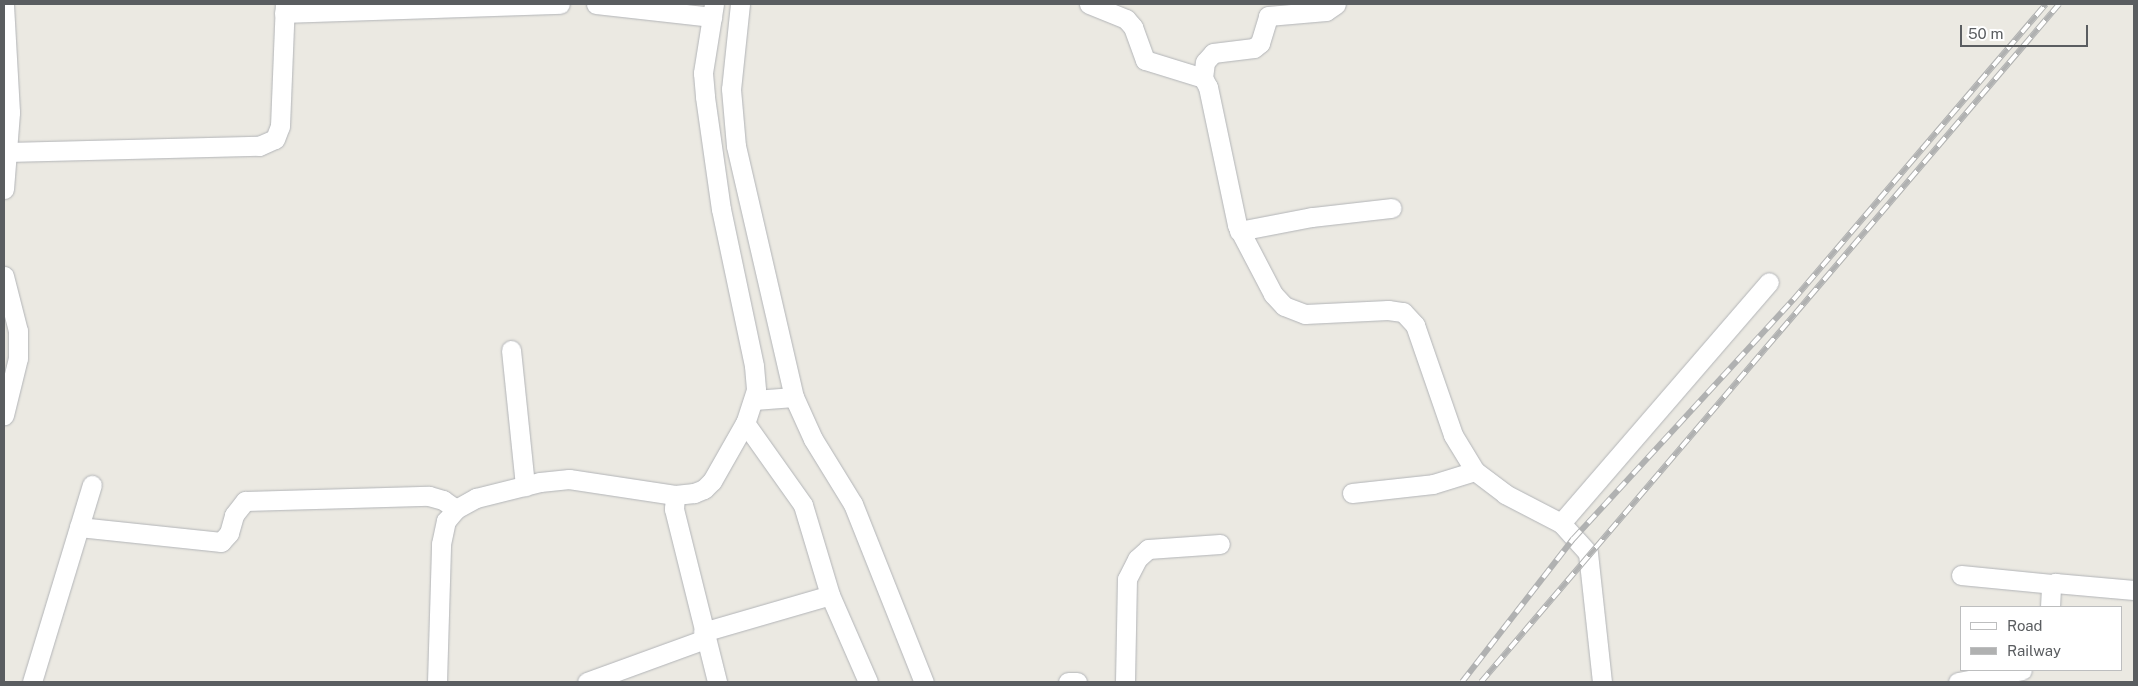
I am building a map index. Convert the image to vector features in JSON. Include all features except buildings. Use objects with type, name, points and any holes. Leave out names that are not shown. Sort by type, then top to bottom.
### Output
[{"type":"street","points":[[4,4],[10,112],[4,180]]},
{"type":"street","points":[[7,152],[259,146],[275,139],[280,126],[285,8],[560,4]]},
{"type":"street","points":[[596,4],[713,10],[703,74],[705,97],[720,209],[754,366],[777,398],[813,439],[853,504],[924,682]]},
{"type":"street","points":[[740,4],[731,89],[736,146],[777,398]]},
{"type":"street","points":[[1090,4],[1126,19],[1133,27],[1145,60],[1203,78]]},
{"type":"street","points":[[1336,4],[1326,12],[1268,16],[1260,43],[1254,48],[1213,53],[1205,62],[1203,78],[1208,87],[1229,198],[1240,231],[1273,294],[1284,306],[1304,314],[1388,310],[1403,312],[1415,325],[1453,435],[1475,471],[1505,494],[1560,524],[1588,553],[1602,682]]},
{"type":"street","points":[[1240,231],[1312,217],[1391,208]]},
{"type":"street","points":[[4,276],[18,331],[18,358],[4,415]]},
{"type":"street","points":[[1560,524],[1769,282]]},
{"type":"street","points":[[510,350],[525,486]]},
{"type":"street","points":[[437,682],[441,544],[446,521],[456,508],[476,498],[525,486],[569,479],[676,495],[704,489],[745,423],[777,398]]},
{"type":"street","points":[[745,423],[803,504],[830,595],[868,682]]},
{"type":"street","points":[[1352,493],[1433,484],[1475,471]]},
{"type":"street","points":[[32,682],[92,485]]},
{"type":"street","points":[[676,495],[676,523],[717,682]]},
{"type":"street","points":[[79,527],[221,542],[229,533],[234,515],[245,502],[429,496],[443,500],[456,508]]},
{"type":"street","points":[[1125,682],[1127,579],[1137,559],[1148,548],[1220,544]]},
{"type":"street","points":[[1961,575],[2134,590]]},
{"type":"street","points":[[2050,606],[2052,584]]},
{"type":"street","points":[[587,682],[704,636],[830,595]]},
{"type":"street","points":[[1958,682],[2017,671]]},
{"type":"street","points":[[1068,682],[1077,682]]},
{"type":"railway","points":[[1462,682],[1573,539],[1793,300],[2046,4]]},
{"type":"railway","points":[[1481,682],[2059,4]]}]
